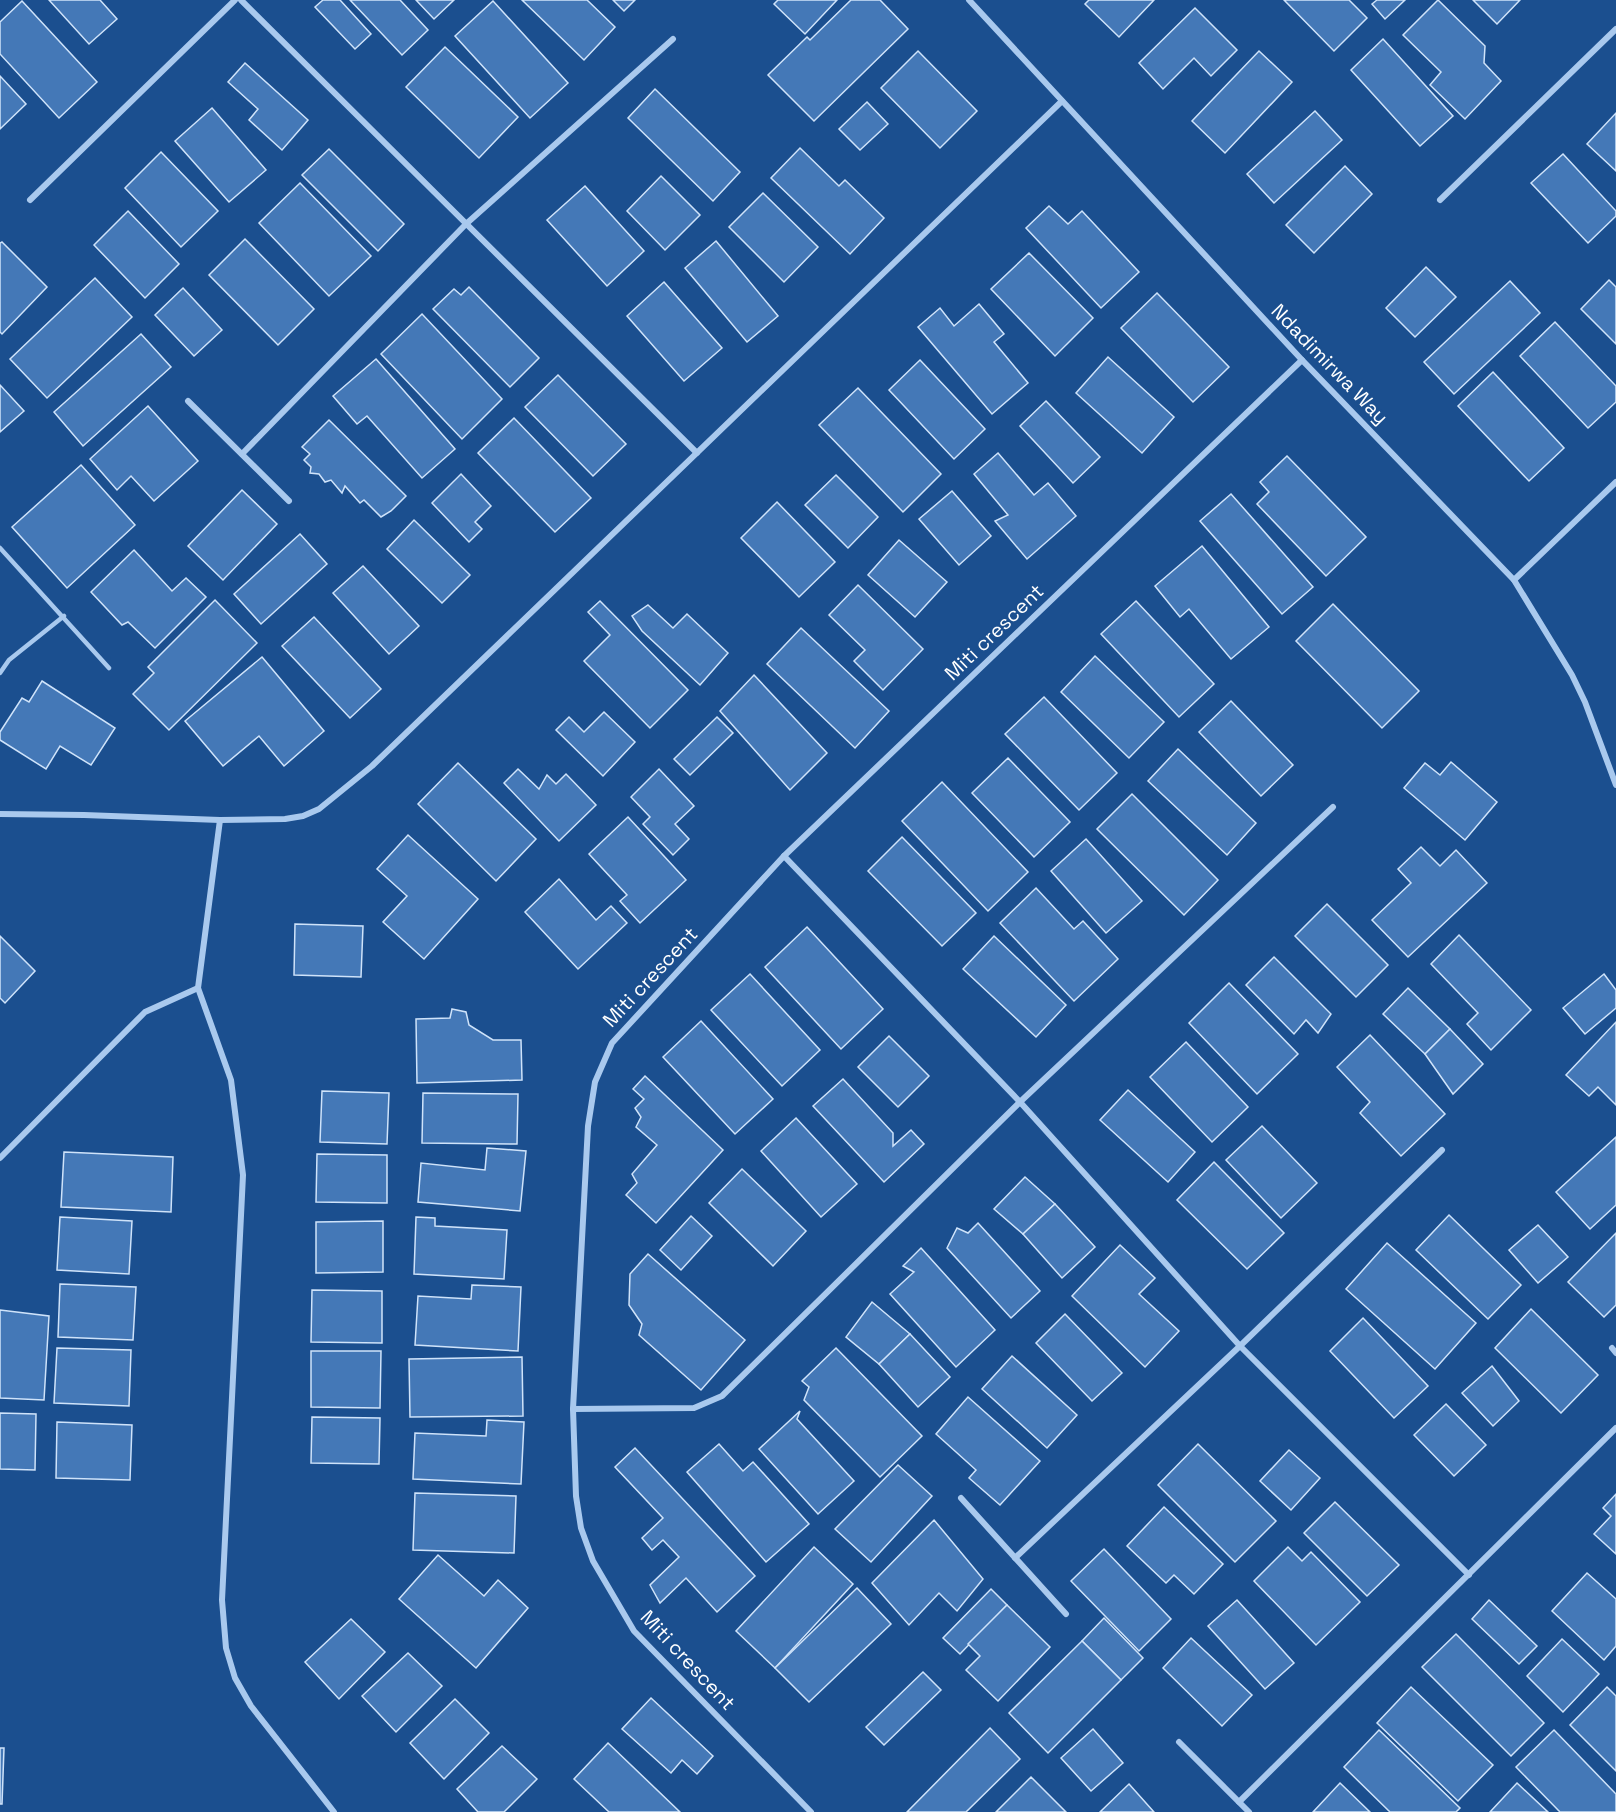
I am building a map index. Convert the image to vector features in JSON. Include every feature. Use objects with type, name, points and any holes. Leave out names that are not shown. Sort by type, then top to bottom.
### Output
[{"type":"street","points":[[30,200],[235,0]]},
{"type":"street","points":[[241,0],[697,453]]},
{"type":"street","name":"Ndadimirwa Way","points":[[969,0],[1302,360],[1514,580],[1572,675],[1585,702],[1616,785]]},
{"type":"street","points":[[1440,201],[1616,29]]},
{"type":"street","points":[[242,454],[466,224],[673,39]]},
{"type":"street","points":[[0,814],[220,820],[285,819],[303,816],[319,809],[372,766],[1062,101]]},
{"type":"street","name":"Miti crescent","points":[[811,1812],[634,1631],[593,1560],[581,1528],[576,1496],[573,1409],[588,1126],[595,1082],[612,1043],[784,856],[1302,360]]},
{"type":"street","points":[[188,401],[289,501]]},
{"type":"street","points":[[1514,580],[1616,482]]},
{"type":"street","points":[[573,1409],[694,1408],[722,1396],[1020,1102],[1333,807]]},
{"type":"street","points":[[220,820],[198,988],[231,1080],[243,1175],[222,1600],[226,1648],[236,1678],[251,1706],[334,1812]]},
{"type":"street","points":[[784,856],[1020,1102],[1240,1346],[1468,1575]]},
{"type":"street","points":[[0,1158],[146,1012],[198,988]]},
{"type":"street","points":[[1016,1558],[1240,1346],[1442,1150]]},
{"type":"street","points":[[1239,1802],[1616,1428]]},
{"type":"street","points":[[961,1498],[1066,1614]]},
{"type":"street","points":[[1179,1742],[1249,1812]]},
{"type":"lane","points":[[0,548],[109,668]]},
{"type":"lane","points":[[0,673],[9,660],[64,616]]},
{"type":"building","points":[[49,0],[100,0],[117,19],[89,44]]},
{"type":"building","points":[[323,0],[340,0],[371,34],[355,49],[315,7]]},
{"type":"building","points":[[350,0],[400,0],[428,30],[402,55]]},
{"type":"building","points":[[416,0],[454,0],[434,19]]},
{"type":"building","points":[[522,0],[587,0],[615,27],[584,60]]},
{"type":"building","points":[[613,0],[635,0],[624,11]]},
{"type":"building","points":[[778,0],[837,0],[805,34],[774,4]]},
{"type":"building","points":[[851,0],[880,0],[908,29],[814,121],[768,75],[807,37],[810,40]]},
{"type":"building","points":[[1089,0],[1154,0],[1119,37],[1085,4]]},
{"type":"building","points":[[1284,0],[1349,0],[1367,18],[1334,51]]},
{"type":"building","points":[[1377,0],[1405,0],[1385,19],[1372,4]]},
{"type":"building","points":[[1438,0],[1485,46],[1484,63],[1501,81],[1465,119],[1430,85],[1441,72],[1403,35]]},
{"type":"building","points":[[1473,0],[1520,0],[1497,24]]},
{"type":"building","points":[[22,1],[97,82],[59,118],[0,54],[0,22]]},
{"type":"building","points":[[493,1],[568,83],[530,118],[455,36]]},
{"type":"building","points":[[1195,8],[1237,50],[1211,76],[1194,58],[1163,89],[1139,63]]},
{"type":"building","points":[[1383,39],[1453,116],[1420,146],[1351,70]]},
{"type":"building","points":[[445,47],[518,117],[479,158],[406,87]]},
{"type":"building","points":[[918,51],[977,111],[940,148],[881,88]]},
{"type":"building","points":[[1259,51],[1292,82],[1225,153],[1192,121]]},
{"type":"building","points":[[245,63],[308,120],[282,150],[249,120],[258,109],[228,82]]},
{"type":"building","points":[[0,76],[26,104],[0,129]]},
{"type":"building","points":[[655,89],[740,172],[713,201],[628,118]]},
{"type":"building","points":[[867,102],[888,124],[860,150],[839,129]]},
{"type":"building","points":[[212,108],[266,170],[229,202],[175,141]]},
{"type":"building","points":[[1315,111],[1342,140],[1274,203],[1247,174]]},
{"type":"building","points":[[1616,113],[1616,171],[1587,144]]},
{"type":"building","points":[[800,148],[839,186],[845,180],[884,218],[850,254],[771,178]]},
{"type":"building","points":[[329,149],[404,224],[378,251],[302,175]]},
{"type":"building","points":[[161,152],[218,211],[181,247],[125,188]]},
{"type":"building","points":[[1563,154],[1616,211],[1616,216],[1588,243],[1531,183]]},
{"type":"building","points":[[1345,166],[1372,194],[1314,253],[1286,225]]},
{"type":"building","points":[[661,176],[700,215],[665,250],[627,211]]},
{"type":"building","points":[[300,183],[371,256],[329,296],[259,223]]},
{"type":"building","points":[[585,186],[644,251],[607,286],[547,220]]},
{"type":"building","points":[[763,193],[818,247],[784,282],[729,227]]},
{"type":"building","points":[[1049,206],[1068,224],[1082,211],[1139,272],[1101,308],[1026,228]]},
{"type":"building","points":[[128,211],[179,264],[145,298],[94,245]]},
{"type":"building","points":[[245,239],[314,309],[278,345],[209,275]]},
{"type":"building","points":[[716,241],[778,316],[747,342],[685,268]]},
{"type":"building","points":[[2,242],[47,287],[2,334],[0,332],[0,243]]},
{"type":"building","points":[[1029,253],[1093,318],[1055,356],[991,289]]},
{"type":"building","points":[[1426,267],[1456,297],[1415,337],[1386,308]]},
{"type":"building","points":[[95,278],[132,317],[47,398],[10,359]]},
{"type":"building","points":[[1609,280],[1616,287],[1616,344],[1581,309]]},
{"type":"building","points":[[1510,281],[1540,313],[1454,394],[1424,362]]},
{"type":"building","points":[[664,282],[722,348],[684,381],[627,316]]},
{"type":"building","points":[[469,287],[539,358],[510,387],[433,309],[454,289],[461,295]]},
{"type":"building","points":[[183,288],[222,330],[194,356],[155,315]]},
{"type":"building","points":[[1157,293],[1229,367],[1193,402],[1121,328]]},
{"type":"building","points":[[979,304],[1004,334],[994,342],[1028,383],[992,414],[918,327],[940,308],[954,326]]},
{"type":"building","points":[[422,314],[502,399],[462,439],[381,354]]},
{"type":"building","points":[[1555,322],[1616,386],[1616,402],[1588,428],[1520,356]]},
{"type":"building","points":[[141,334],[171,367],[83,446],[54,412]]},
{"type":"building","points":[[1108,357],[1174,417],[1142,453],[1076,393]]},
{"type":"building","points":[[376,359],[455,449],[422,478],[367,416],[357,424],[333,396]]},
{"type":"building","points":[[920,360],[985,429],[954,459],[889,390]]},
{"type":"building","points":[[1493,372],[1564,448],[1529,481],[1458,406]]},
{"type":"building","points":[[558,375],[626,444],[593,476],[525,407]]},
{"type":"building","points":[[0,385],[24,411],[0,432]]},
{"type":"building","points":[[858,388],[941,474],[903,512],[819,425]]},
{"type":"building","points":[[1046,401],[1100,457],[1073,483],[1020,426]]},
{"type":"building","points":[[148,406],[198,461],[154,501],[131,476],[117,490],[90,459]]},
{"type":"building","points":[[514,418],[591,498],[555,532],[478,453]]},
{"type":"building","points":[[329,420],[406,496],[391,511],[381,517],[364,500],[360,503],[345,486],[342,493],[331,480],[325,482],[319,474],[310,473],[311,467],[304,460],[310,454],[302,447]]},
{"type":"building","points":[[998,453],[1034,495],[1048,483],[1076,516],[1027,559],[995,521],[1008,515],[974,474]]},
{"type":"building","points":[[1287,456],[1366,537],[1326,576],[1257,504],[1269,492],[1260,482]]},
{"type":"building","points":[[81,465],[135,525],[67,588],[12,527]]},
{"type":"building","points":[[461,474],[491,506],[475,522],[482,529],[469,542],[432,503]]},
{"type":"building","points":[[836,475],[878,517],[848,548],[805,505]]},
{"type":"building","points":[[242,490],[277,524],[223,580],[188,546]]},
{"type":"building","points":[[952,491],[991,536],[959,565],[919,519]]},
{"type":"building","points":[[1231,494],[1313,587],[1282,614],[1200,521]]},
{"type":"building","points":[[777,502],[835,562],[799,597],[741,538]]},
{"type":"building","points":[[414,520],[470,575],[442,603],[387,549]]},
{"type":"building","points":[[300,534],[327,564],[261,624],[234,594]]},
{"type":"building","points":[[899,540],[947,582],[915,617],[868,575]]},
{"type":"building","points":[[1202,546],[1269,627],[1231,659],[1189,609],[1180,617],[1155,586]]},
{"type":"building","points":[[134,550],[172,591],[186,578],[206,597],[155,648],[128,622],[122,625],[91,592]]},
{"type":"building","points":[[363,566],[419,626],[389,654],[333,593]]},
{"type":"building","points":[[858,585],[923,649],[883,690],[854,661],[865,650],[829,615]]},
{"type":"building","points":[[215,600],[257,643],[169,730],[133,694],[154,673],[148,667]]},
{"type":"building","points":[[600,601],[688,690],[650,728],[584,661],[610,635],[588,612]]},
{"type":"building","points":[[1136,601],[1214,684],[1179,717],[1101,634]]},
{"type":"building","points":[[1333,604],[1419,691],[1382,728],[1296,641]]},
{"type":"building","points":[[648,605],[673,628],[687,614],[728,653],[700,685],[642,631],[632,616]]},
{"type":"building","points":[[314,617],[381,689],[350,718],[282,646]]},
{"type":"building","points":[[801,628],[889,711],[855,748],[767,664]]},
{"type":"building","points":[[1095,656],[1164,722],[1129,758],[1061,692]]},
{"type":"building","points":[[262,657],[324,731],[284,766],[259,736],[223,766],[185,721]]},
{"type":"building","points":[[754,675],[827,753],[790,790],[720,711]]},
{"type":"building","points":[[42,681],[115,728],[91,765],[60,746],[46,769],[0,740],[0,732],[22,698],[29,702]]},
{"type":"building","points":[[1044,697],[1117,773],[1079,810],[1005,734]]},
{"type":"building","points":[[1231,701],[1293,765],[1261,796],[1199,732]]},
{"type":"building","points":[[604,712],[635,742],[603,776],[556,730],[569,717],[584,732]]},
{"type":"building","points":[[717,717],[733,733],[690,775],[674,759]]},
{"type":"building","points":[[1178,749],[1256,823],[1227,855],[1148,781]]},
{"type":"building","points":[[1008,758],[1070,822],[1034,857],[972,793]]},
{"type":"building","points":[[1451,762],[1497,802],[1465,840],[1404,788],[1425,763],[1440,775]]},
{"type":"building","points":[[458,763],[536,839],[496,881],[418,804]]},
{"type":"building","points":[[518,769],[539,789],[547,775],[556,784],[566,774],[596,805],[559,841],[504,783]]},
{"type":"building","points":[[659,769],[694,806],[675,824],[689,839],[673,855],[643,824],[650,817],[631,797]]},
{"type":"building","points":[[942,782],[1028,872],[988,911],[902,821]]},
{"type":"building","points":[[1132,794],[1218,880],[1184,915],[1097,829]]},
{"type":"building","points":[[628,817],[686,880],[640,923],[620,901],[627,895],[589,854]]},
{"type":"building","points":[[408,835],[478,899],[424,959],[383,922],[407,896],[377,869]]},
{"type":"building","points":[[902,837],[976,913],[942,946],[868,871]]},
{"type":"building","points":[[1086,839],[1142,901],[1106,933],[1051,871]]},
{"type":"building","points":[[1421,847],[1440,866],[1456,850],[1487,883],[1408,957],[1372,920],[1411,883],[1398,869]]},
{"type":"building","points":[[559,879],[596,920],[611,906],[627,923],[578,969],[525,912]]},
{"type":"building","points":[[1036,888],[1074,929],[1083,921],[1118,959],[1074,1001],[1000,923]]},
{"type":"building","points":[[1327,904],[1388,965],[1356,997],[1295,936]]},
{"type":"building","points":[[295,924],[363,926],[361,977],[294,975]]},
{"type":"building","points":[[807,927],[883,1009],[841,1049],[765,967]]},
{"type":"building","points":[[1459,935],[1531,1010],[1491,1050],[1467,1024],[1478,1013],[1431,964]]},
{"type":"building","points":[[0,936],[35,971],[5,1003],[0,998]]},
{"type":"building","points":[[994,936],[1066,1005],[1036,1037],[963,969]]},
{"type":"building","points":[[1274,957],[1331,1014],[1318,1033],[1306,1020],[1294,1034],[1246,985]]},
{"type":"building","points":[[750,974],[820,1050],[782,1086],[711,1010]]},
{"type":"building","points":[[1604,974],[1616,990],[1616,1008],[1585,1034],[1563,1008]]},
{"type":"building","points":[[1229,983],[1298,1054],[1257,1094],[1189,1023]]},
{"type":"building","points":[[1408,988],[1450,1029],[1425,1054],[1383,1014]]},
{"type":"building","points":[[452,1009],[466,1012],[469,1025],[493,1040],[521,1040],[522,1080],[417,1083],[416,1019],[450,1018]]},
{"type":"building","points":[[701,1021],[773,1099],[735,1134],[663,1057]]},
{"type":"building","points":[[1616,1022],[1616,1105],[1598,1087],[1589,1096],[1566,1075]]},
{"type":"building","points":[[1450,1029],[1483,1064],[1453,1094],[1425,1054]]},
{"type":"building","points":[[1370,1035],[1445,1114],[1401,1156],[1360,1113],[1370,1102],[1337,1067]]},
{"type":"building","points":[[889,1036],[929,1076],[898,1107],[858,1067]]},
{"type":"building","points":[[1186,1042],[1248,1107],[1212,1142],[1150,1077]]},
{"type":"building","points":[[645,1076],[723,1150],[656,1223],[626,1195],[637,1183],[632,1174],[657,1145],[636,1127],[641,1117],[635,1108],[644,1099],[633,1089]]},
{"type":"building","points":[[843,1079],[893,1133],[893,1146],[911,1130],[924,1144],[884,1182],[813,1106]]},
{"type":"building","points":[[1128,1090],[1195,1152],[1168,1182],[1100,1120]]},
{"type":"building","points":[[322,1091],[389,1093],[387,1144],[320,1142]]},
{"type":"building","points":[[423,1093],[518,1094],[517,1144],[422,1143]]},
{"type":"building","points":[[796,1118],[857,1184],[821,1217],[761,1151]]},
{"type":"building","points":[[1262,1126],[1317,1183],[1281,1218],[1226,1160]]},
{"type":"building","points":[[1616,1137],[1616,1205],[1590,1229],[1556,1192]]},
{"type":"building","points":[[487,1148],[526,1151],[520,1211],[418,1202],[421,1163],[485,1170]]},
{"type":"building","points":[[64,1152],[173,1157],[171,1212],[61,1207]]},
{"type":"building","points":[[317,1154],[387,1155],[387,1203],[316,1202]]},
{"type":"building","points":[[1214,1162],[1284,1233],[1247,1269],[1177,1200]]},
{"type":"building","points":[[742,1169],[806,1231],[773,1266],[709,1203]]},
{"type":"building","points":[[1025,1177],[1055,1204],[1023,1234],[994,1209]]},
{"type":"building","points":[[1055,1204],[1095,1247],[1062,1278],[1023,1234]]},
{"type":"building","points":[[1449,1215],[1521,1285],[1488,1319],[1416,1250]]},
{"type":"building","points":[[691,1216],[712,1236],[681,1270],[660,1250]]},
{"type":"building","points":[[60,1217],[132,1221],[129,1274],[57,1270]]},
{"type":"building","points":[[416,1217],[435,1218],[435,1226],[507,1230],[504,1279],[414,1274]]},
{"type":"building","points":[[383,1221],[383,1272],[316,1273],[316,1222]]},
{"type":"building","points":[[978,1223],[1040,1291],[1011,1318],[947,1248],[957,1228],[968,1233]]},
{"type":"building","points":[[1538,1225],[1568,1257],[1538,1283],[1509,1250]]},
{"type":"building","points":[[1616,1233],[1616,1305],[1604,1317],[1568,1282]]},
{"type":"building","points":[[1387,1243],[1476,1323],[1435,1369],[1346,1289]]},
{"type":"building","points":[[1120,1245],[1155,1278],[1139,1294],[1179,1331],[1145,1367],[1072,1296]]},
{"type":"building","points":[[921,1248],[995,1330],[956,1367],[890,1294],[914,1272],[903,1266]]},
{"type":"building","points":[[648,1254],[745,1340],[701,1390],[639,1335],[642,1324],[629,1305],[630,1274]]},
{"type":"building","points":[[60,1284],[136,1287],[133,1340],[58,1337]]},
{"type":"building","points":[[472,1285],[521,1287],[518,1351],[415,1345],[418,1296],[471,1299]]},
{"type":"building","points":[[312,1290],[382,1291],[382,1343],[311,1342]]},
{"type":"building","points":[[872,1302],[910,1334],[879,1364],[846,1337]]},
{"type":"building","points":[[1531,1309],[1598,1375],[1561,1413],[1495,1348]]},
{"type":"building","points":[[0,1310],[49,1316],[44,1400],[0,1398]]},
{"type":"building","points":[[1065,1314],[1122,1373],[1092,1401],[1036,1343]]},
{"type":"building","points":[[1363,1318],[1428,1386],[1394,1418],[1330,1351]]},
{"type":"building","points":[[910,1334],[950,1377],[918,1407],[879,1364]]},
{"type":"building","points":[[57,1348],[131,1350],[129,1406],[54,1403]]},
{"type":"building","points":[[836,1348],[922,1436],[880,1477],[804,1400],[809,1387],[802,1381]]},
{"type":"building","points":[[311,1351],[381,1351],[380,1408],[311,1407]]},
{"type":"building","points":[[1012,1356],[1077,1415],[1047,1448],[982,1389]]},
{"type":"building","points":[[522,1357],[523,1416],[410,1417],[409,1359]]},
{"type":"building","points":[[1492,1366],[1519,1401],[1493,1426],[1462,1393]]},
{"type":"building","points":[[968,1397],[1040,1461],[1000,1505],[969,1478],[976,1470],[936,1434]]},
{"type":"building","points":[[1446,1404],[1486,1445],[1454,1476],[1414,1435]]},
{"type":"building","points":[[800,1411],[797,1419],[854,1481],[818,1514],[759,1449]]},
{"type":"building","points":[[0,1413],[36,1414],[35,1470],[0,1469]]},
{"type":"building","points":[[312,1417],[380,1418],[379,1464],[311,1463]]},
{"type":"building","points":[[487,1420],[524,1422],[521,1484],[413,1479],[415,1433],[486,1436]]},
{"type":"building","points":[[57,1422],[132,1425],[130,1480],[56,1478]]},
{"type":"building","points":[[719,1444],[743,1471],[753,1462],[809,1524],[766,1562],[687,1472]]},
{"type":"building","points":[[1198,1444],[1276,1521],[1235,1562],[1158,1485]]},
{"type":"building","points":[[635,1448],[755,1576],[717,1612],[686,1578],[660,1603],[650,1585],[679,1557],[663,1540],[652,1550],[642,1538],[663,1518],[615,1467]]},
{"type":"building","points":[[1289,1450],[1320,1478],[1291,1510],[1260,1481]]},
{"type":"building","points":[[898,1465],[932,1496],[871,1562],[835,1529]]},
{"type":"building","points":[[415,1493],[516,1496],[514,1553],[413,1550]]},
{"type":"building","points":[[1616,1494],[1616,1554],[1594,1534],[1611,1516],[1603,1508]]},
{"type":"building","points":[[1335,1502],[1399,1565],[1367,1596],[1304,1533]]},
{"type":"building","points":[[1164,1507],[1223,1564],[1194,1594],[1174,1575],[1166,1583],[1127,1546]]},
{"type":"building","points":[[934,1520],[983,1579],[957,1611],[939,1593],[909,1625],[872,1583]]},
{"type":"building","points":[[814,1547],[853,1584],[775,1668],[736,1631]]},
{"type":"building","points":[[1288,1547],[1302,1561],[1311,1552],[1360,1602],[1316,1645],[1254,1581]]},
{"type":"building","points":[[1104,1549],[1171,1619],[1139,1651],[1071,1581]]},
{"type":"building","points":[[438,1555],[484,1596],[498,1580],[528,1608],[476,1668],[399,1599]]},
{"type":"building","points":[[1587,1573],[1616,1599],[1616,1646],[1604,1660],[1552,1611]]},
{"type":"building","points":[[857,1588],[891,1624],[809,1702],[775,1668]]},
{"type":"building","points":[[991,1589],[1007,1605],[960,1654],[943,1638]]},
{"type":"building","points":[[1237,1600],[1294,1663],[1265,1689],[1208,1626]]},
{"type":"building","points":[[1489,1600],[1537,1646],[1519,1664],[1472,1619]]},
{"type":"building","points":[[1007,1605],[1050,1647],[998,1701],[966,1670],[980,1656],[968,1644]]},
{"type":"building","points":[[1104,1618],[1143,1658],[1121,1680],[1082,1641]]},
{"type":"building","points":[[351,1619],[385,1652],[339,1699],[305,1662]]},
{"type":"building","points":[[1456,1634],[1544,1723],[1511,1756],[1422,1667]]},
{"type":"building","points":[[1191,1638],[1252,1695],[1222,1726],[1163,1668]]},
{"type":"building","points":[[1562,1639],[1599,1674],[1563,1712],[1527,1676]]},
{"type":"building","points":[[1082,1641],[1121,1680],[1048,1753],[1009,1713]]},
{"type":"building","points":[[408,1653],[442,1686],[396,1732],[362,1696]]},
{"type":"building","points":[[923,1672],[941,1690],[884,1745],[866,1727]]},
{"type":"building","points":[[1411,1687],[1493,1765],[1458,1801],[1377,1723]]},
{"type":"building","points":[[1607,1687],[1616,1696],[1616,1771],[1570,1725]]},
{"type":"building","points":[[651,1698],[713,1756],[697,1774],[682,1760],[671,1773],[622,1729]]},
{"type":"building","points":[[455,1699],[489,1733],[444,1779],[410,1743]]},
{"type":"building","points":[[990,1728],[1020,1759],[966,1812],[907,1812]]},
{"type":"building","points":[[1093,1729],[1123,1763],[1091,1791],[1061,1758]]},
{"type":"building","points":[[1379,1730],[1460,1808],[1456,1812],[1390,1812],[1344,1767]]},
{"type":"building","points":[[1554,1730],[1616,1794],[1616,1812],[1560,1812],[1516,1767]]},
{"type":"building","points":[[608,1743],[680,1812],[609,1812],[574,1779]]},
{"type":"building","points":[[502,1746],[537,1779],[504,1812],[478,1812],[457,1789]]},
{"type":"building","points":[[0,1748],[4,1748],[2,1804],[0,1804]]},
{"type":"building","points":[[1031,1777],[1066,1812],[996,1812]]},
{"type":"building","points":[[1340,1783],[1370,1812],[1313,1812]]},
{"type":"building","points":[[1517,1783],[1548,1812],[1490,1812]]},
{"type":"building","points":[[1129,1784],[1154,1812],[1100,1812]]}]
